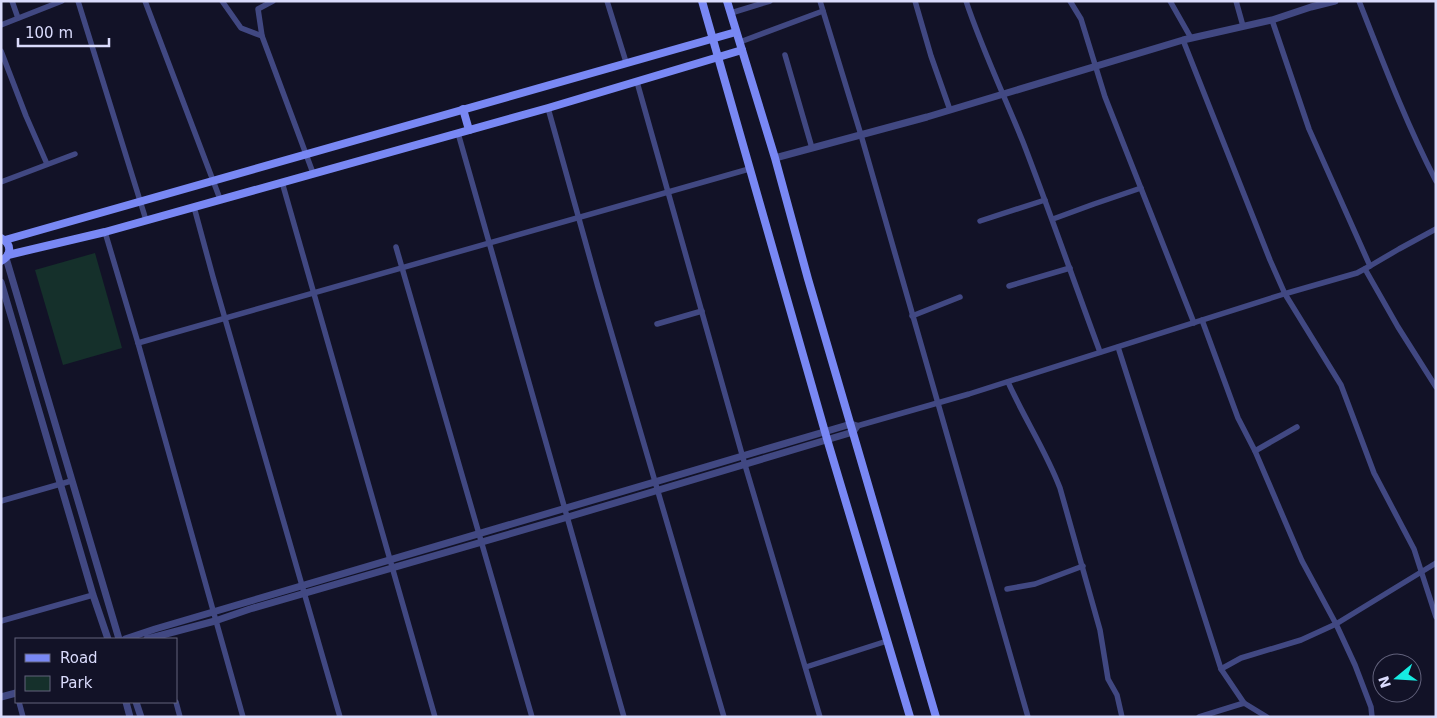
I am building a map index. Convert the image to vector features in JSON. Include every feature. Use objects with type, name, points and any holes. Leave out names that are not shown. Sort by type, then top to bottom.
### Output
[{"type":"main road","points":[[702,1],[826,436],[910,717]]},
{"type":"main road","points":[[727,1],[775,158],[808,279],[853,427],[936,717]]},
{"type":"main road","points":[[5,258],[9,247],[2,238],[140,201],[736,32]]},
{"type":"main road","points":[[5,258],[105,232],[548,108],[718,57],[741,46]]},
{"type":"main road","points":[[463,109],[469,130]]},
{"type":"street","points":[[12,1],[18,18]]},
{"type":"street","points":[[1,25],[62,1]]},
{"type":"street","points":[[78,1],[146,220]]},
{"type":"street","points":[[145,1],[220,200]]},
{"type":"street","points":[[222,1],[241,28],[262,36]]},
{"type":"street","points":[[273,1],[258,8],[262,36],[313,173]]},
{"type":"street","points":[[607,1],[626,62]]},
{"type":"street","points":[[731,14],[770,1]]},
{"type":"street","points":[[820,1],[861,135],[1028,717]]},
{"type":"street","points":[[915,1],[931,56],[950,110]]},
{"type":"street","points":[[966,1],[1053,219],[1100,352]]},
{"type":"street","points":[[1070,1],[1081,19],[1105,97],[1194,323]]},
{"type":"street","points":[[1170,1],[1191,38]]},
{"type":"street","points":[[1236,1],[1243,26]]},
{"type":"street","points":[[775,158],[950,110],[1182,40],[1272,20],[1310,4],[1336,1]]},
{"type":"street","points":[[1359,1],[1389,76],[1436,181]]},
{"type":"street","points":[[741,46],[823,11]]},
{"type":"street","points":[[1272,20],[1309,129],[1368,267],[1398,327],[1436,388]]},
{"type":"street","points":[[1182,40],[1285,294],[1341,385],[1374,473],[1414,549],[1436,617]]},
{"type":"street","points":[[1,51],[47,164]]},
{"type":"street","points":[[785,55],[812,148]]},
{"type":"street","points":[[637,82],[745,465],[820,717]]},
{"type":"street","points":[[548,108],[657,491],[724,717]]},
{"type":"street","points":[[458,133],[624,717]]},
{"type":"street","points":[[1,182],[75,154]]},
{"type":"street","points":[[138,343],[749,169]]},
{"type":"street","points":[[282,182],[435,717]]},
{"type":"street","points":[[1053,219],[1141,188]]},
{"type":"street","points":[[980,222],[1045,200]]},
{"type":"street","points":[[194,207],[224,318],[340,717]]},
{"type":"street","points":[[128,638],[302,586],[482,542],[745,465],[853,427],[1008,382],[1356,273],[1436,229]]},
{"type":"street","points":[[105,232],[243,717]]},
{"type":"street","points":[[396,246],[532,717]]},
{"type":"street","points":[[5,258],[119,638]]},
{"type":"street","points":[[1009,286],[1070,268]]},
{"type":"street","points":[[1,282],[93,595],[108,638]]},
{"type":"street","points":[[912,316],[960,297]]},
{"type":"street","points":[[657,324],[702,311]]},
{"type":"street","points":[[1202,320],[1238,418],[1255,451],[1302,561],[1336,624],[1355,665],[1371,708],[1372,717]]},
{"type":"street","points":[[1118,347],[1221,669],[1244,703],[1267,717]]},
{"type":"street","points":[[1008,382],[1051,466],[1060,488],[1100,630],[1108,679],[1117,695],[1122,717]]},
{"type":"street","points":[[1255,451],[1297,428]]},
{"type":"street","points":[[158,637],[305,594],[479,534],[743,456],[826,436]]},
{"type":"street","points":[[1,500],[72,480]]},
{"type":"street","points":[[1221,669],[1241,658],[1301,640],[1336,624],[1436,563]]},
{"type":"street","points":[[1007,589],[1035,584],[1083,566]]},
{"type":"street","points":[[1,621],[93,595]]},
{"type":"street","points":[[806,667],[888,641]]},
{"type":"street","points":[[1,697],[15,693]]},
{"type":"street","points":[[19,703],[23,717]]},
{"type":"street","points":[[126,703],[130,717]]},
{"type":"street","points":[[136,703],[141,717]]},
{"type":"street","points":[[176,703],[180,717]]},
{"type":"street","points":[[1199,717],[1244,703]]},
{"type":"green space","points":[[95,253],[122,348],[63,365],[35,270]]}]
